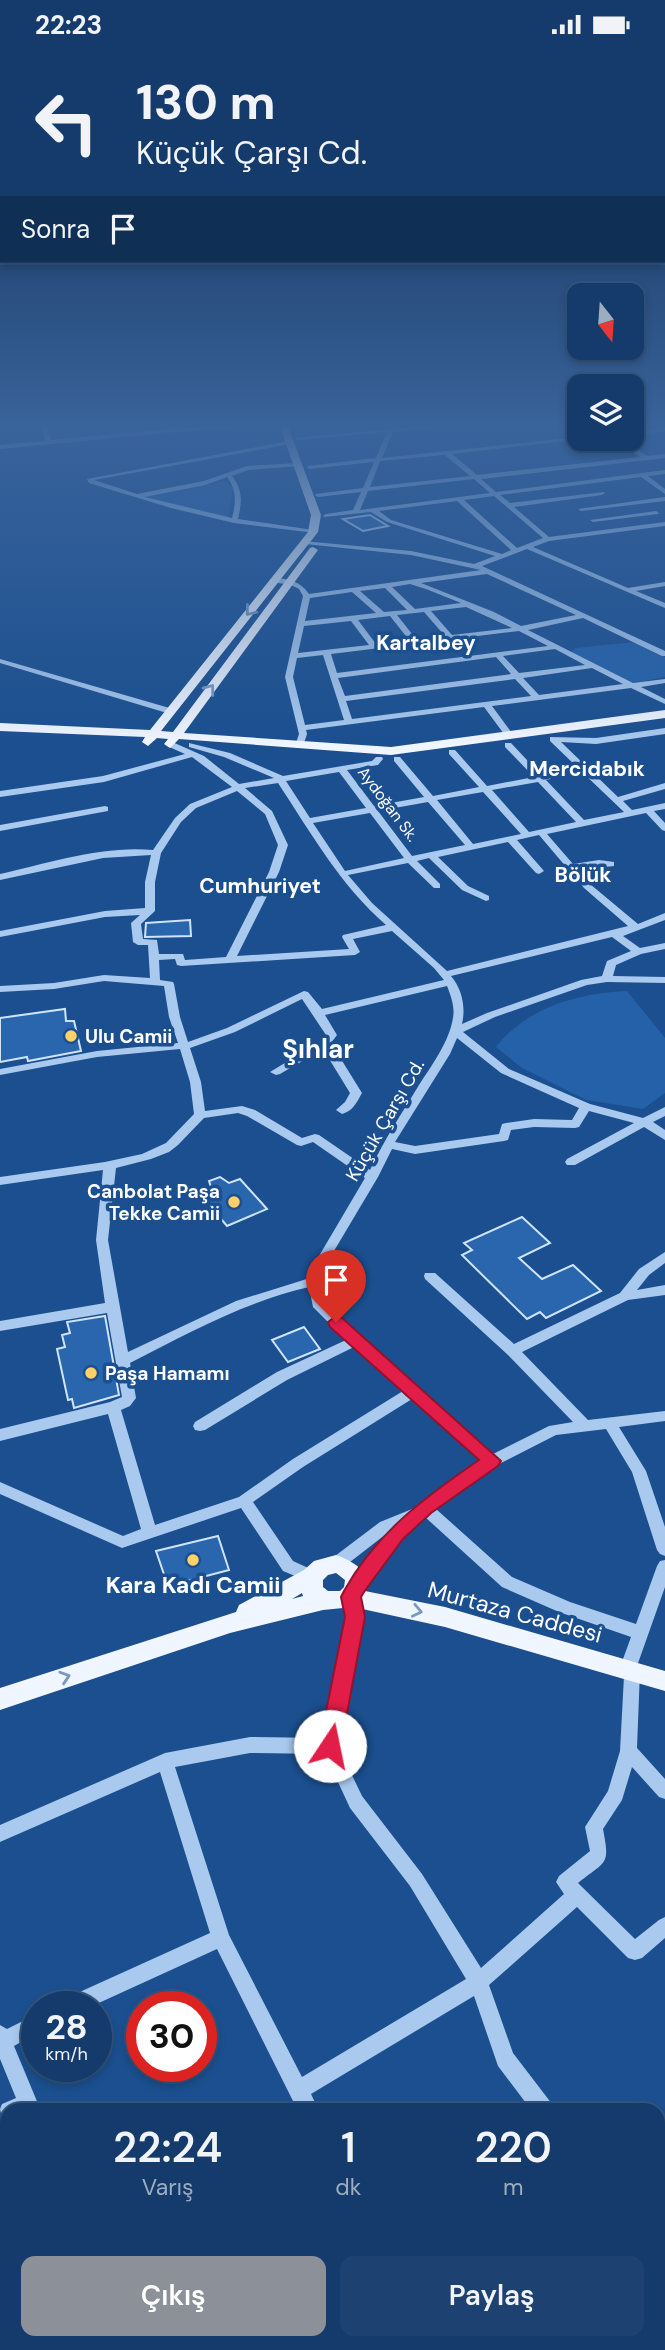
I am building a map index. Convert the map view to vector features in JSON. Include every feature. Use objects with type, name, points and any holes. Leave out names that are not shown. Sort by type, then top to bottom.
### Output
[{"type":"main road","points":[[172,740],[290,582],[324,531]]},
{"type":"main road","points":[[150,739],[313,533]]},
{"type":"main road","points":[[0,735],[172,740],[195,746],[397,759],[452,752],[665,714]]},
{"type":"main road","points":[[131,733],[165,717]]},
{"type":"main road","points":[[185,722],[195,746]]},
{"type":"main road","points":[[195,746],[299,746],[391,751],[509,740],[553,739],[665,723]]},
{"type":"main road","points":[[0,727],[131,733],[150,739]]},
{"type":"main road","points":[[0,1699],[230,1623],[323,1601],[338,1602],[354,1591],[354,1574],[336,1564],[322,1567],[312,1577],[230,1623]]},
{"type":"main road","points":[[312,1577],[312,1591],[323,1601]]},
{"type":"main road","name":"Murtaza Caddesi","points":[[354,1591],[665,1681]]},
{"type":"street","points":[[302,531],[313,533]]},
{"type":"street","points":[[422,531],[501,556]]},
{"type":"street","points":[[494,531],[516,551]]},
{"type":"street","points":[[540,531],[548,539]]},
{"type":"street","points":[[476,566],[548,539],[600,531]]},
{"type":"street","points":[[305,542],[411,553],[476,566],[665,654]]},
{"type":"street","points":[[525,546],[665,606]]},
{"type":"street","points":[[307,596],[489,571]]},
{"type":"street","points":[[275,580],[302,587],[307,596],[289,677],[303,734],[299,746]]},
{"type":"street","points":[[410,582],[429,587],[491,614],[665,702]]},
{"type":"street","points":[[624,590],[665,584]]},
{"type":"street","points":[[386,585],[412,610]]},
{"type":"street","points":[[354,590],[387,614],[414,642]]},
{"type":"street","points":[[302,624],[466,605]]},
{"type":"street","points":[[425,609],[451,638]]},
{"type":"street","points":[[295,656],[520,629],[584,616]]},
{"type":"street","points":[[352,617],[374,646]]},
{"type":"street","points":[[334,676],[555,647]]},
{"type":"street","points":[[326,652],[349,722]]},
{"type":"street","points":[[498,655],[537,698]]},
{"type":"street","points":[[0,661],[165,717]]},
{"type":"street","points":[[342,699],[593,666]]},
{"type":"street","points":[[302,728],[665,681]]},
{"type":"street","points":[[486,704],[509,740],[540,779],[582,823]]},
{"type":"street","points":[[553,739],[596,741],[665,731]]},
{"type":"street","points":[[553,739],[630,813]]},
{"type":"street","points":[[195,746],[269,813],[283,845],[274,872],[230,960]]},
{"type":"street","points":[[0,794],[104,779],[195,746],[227,755],[279,778],[342,874],[393,928],[448,978]]},
{"type":"street","points":[[452,752],[526,834]]},
{"type":"street","points":[[155,982],[153,942],[138,942],[136,923],[150,911],[150,882],[156,853],[178,820],[193,806],[238,787],[375,763],[379,759]]},
{"type":"street","points":[[397,759],[470,846]]},
{"type":"street","name":"Aydoğan Sk.","points":[[341,768],[409,859],[437,886]]},
{"type":"street","points":[[308,821],[540,779],[581,768]]},
{"type":"street","points":[[617,800],[665,786]]},
{"type":"street","points":[[342,874],[665,806]]},
{"type":"street","points":[[0,828],[105,809]]},
{"type":"street","points":[[647,809],[665,828]]},
{"type":"street","points":[[540,831],[603,901],[635,927]]},
{"type":"street","points":[[510,838],[539,871]]},
{"type":"street","points":[[0,877],[107,856],[147,851],[156,853]]},
{"type":"street","points":[[430,854],[465,888],[486,898]]},
{"type":"street","points":[[571,867],[611,864]]},
{"type":"street","points":[[2,930],[105,914],[150,911]]},
{"type":"street","points":[[319,1013],[635,927],[637,929],[665,916]]},
{"type":"street","points":[[154,957],[180,956],[181,963],[213,963],[355,951],[347,937],[364,936],[382,927],[393,928]]},
{"type":"street","points":[[635,927],[616,936],[638,951]]},
{"type":"street","points":[[607,979],[611,963],[638,951],[665,946]]},
{"type":"street","points":[[0,989],[54,986],[104,978],[169,984],[170,1003],[200,1098],[200,1115]]},
{"type":"street","name":"Küçük Çarşı Cd.","points":[[315,1281],[325,1256],[455,1031],[457,997],[448,978]]},
{"type":"street","points":[[665,980],[607,979],[585,982],[491,1015],[455,1031],[505,1071],[586,1107],[646,1122],[665,1136]]},
{"type":"street","points":[[0,1072],[97,1054],[192,1045],[231,1030],[304,994],[332,1035],[325,1043],[276,1072]]},
{"type":"street","points":[[325,1043],[356,1093],[350,1104],[342,1110]]},
{"type":"street","points":[[388,1144],[415,1150],[504,1137],[506,1127],[534,1123],[575,1124],[586,1107]]},
{"type":"street","points":[[0,1181],[110,1164],[167,1148],[200,1115],[238,1109],[251,1113],[301,1142],[315,1138],[372,1177]]},
{"type":"street","points":[[571,1162],[665,1111]]},
{"type":"street","points":[[0,1435],[113,1407],[129,1398],[102,1240],[110,1164]]},
{"type":"street","points":[[625,1296],[644,1272],[665,1256]]},
{"type":"street","points":[[430,1276],[513,1351],[584,1425]]},
{"type":"street","points":[[123,1361],[244,1302],[315,1281],[318,1304],[355,1341],[492,1461]]},
{"type":"street","points":[[513,1351],[625,1296],[665,1290]]},
{"type":"street","points":[[0,1326],[112,1307]]},
{"type":"street","points":[[200,1426],[282,1376],[355,1341]]},
{"type":"street","points":[[0,1487],[122,1542],[244,1501],[298,1463],[414,1391]]},
{"type":"street","points":[[113,1407],[149,1534]]},
{"type":"street","points":[[539,2103],[505,2059],[479,1982],[416,1880],[356,1802],[330,1746],[355,1617],[354,1591],[396,1534],[425,1508],[492,1461],[554,1430],[665,1416]]},
{"type":"street","points":[[610,1424],[639,1471],[663,1538],[665,1551]]},
{"type":"street","points":[[244,1501],[288,1566],[312,1577]]},
{"type":"street","points":[[336,1564],[385,1526],[425,1508]]},
{"type":"street","points":[[425,1508],[507,1581],[565,1607],[641,1633]]},
{"type":"street","points":[[665,1566],[629,1671],[628,1751],[615,1794],[594,1827],[599,1855],[565,1882],[635,1951],[665,1926]]},
{"type":"street","points":[[0,1834],[165,1761],[250,1745],[330,1746]]},
{"type":"street","points":[[628,1751],[665,1791]]},
{"type":"street","points":[[165,1761],[221,1938],[305,2103]]},
{"type":"street","points":[[298,2090],[479,1982],[577,1895]]},
{"type":"street","points":[[104,1991],[221,1938]]},
{"type":"street","points":[[21,2030],[1,2038],[28,2103]]},
{"type":"shaded area","points":[[635,642],[665,657],[665,677],[633,683],[571,652],[576,648]]},
{"type":"shaded area","points":[[627,991],[665,1038],[665,1093],[643,1109],[586,1100],[522,1068],[496,1047],[509,1033],[538,1012],[573,999]]},
{"type":"building","points":[[190,920],[191,936],[145,937],[146,923]]},
{"type":"building","points":[[65,1009],[66,1021],[74,1021],[81,1051],[28,1061],[27,1057],[0,1062],[0,1018]]},
{"type":"building","name":"Canbolat Paşa Tekke Camii","points":[[220,1177],[229,1183],[240,1179],[267,1209],[227,1226],[200,1194],[212,1190],[209,1181]]},
{"type":"building","points":[[522,1217],[550,1243],[519,1258],[542,1279],[573,1265],[601,1291],[546,1318],[540,1312],[527,1319],[462,1255],[472,1250],[464,1243]]},
{"type":"building","name":"Paşa Hamamı","points":[[105,1316],[119,1395],[74,1408],[72,1399],[68,1400],[57,1349],[65,1347],[62,1335],[70,1333],[67,1322]]},
{"type":"building","points":[[304,1327],[320,1349],[288,1362],[272,1340]]},
{"type":"building","name":"Kara Kadı Camii","points":[[218,1536],[229,1570],[168,1586],[156,1551]]},
{"type":"place","name":"Ulu Camii","points":[[71,1036]]},
{"type":"place","name":"Canbolat Paşa Tekke Camii","points":[[234,1202]]},
{"type":"place","name":"Paşa Hamamı","points":[[91,1373]]},
{"type":"place","name":"Kara Kadı Camii","points":[[193,1560]]},
{"type":"district","name":"Kartalbey","points":[[426,643]]},
{"type":"district","name":"Mercidabık","points":[[587,769]]},
{"type":"district","name":"Bölük","points":[[583,875]]},
{"type":"district","name":"Cumhuriyet","points":[[260,886]]},
{"type":"district","name":"Şıhlar","points":[[318,1049]]},
{"type":"route","points":[[330,1746],[355,1617],[351,1597],[357,1585],[396,1534],[425,1508],[492,1461],[336,1322]]}]
